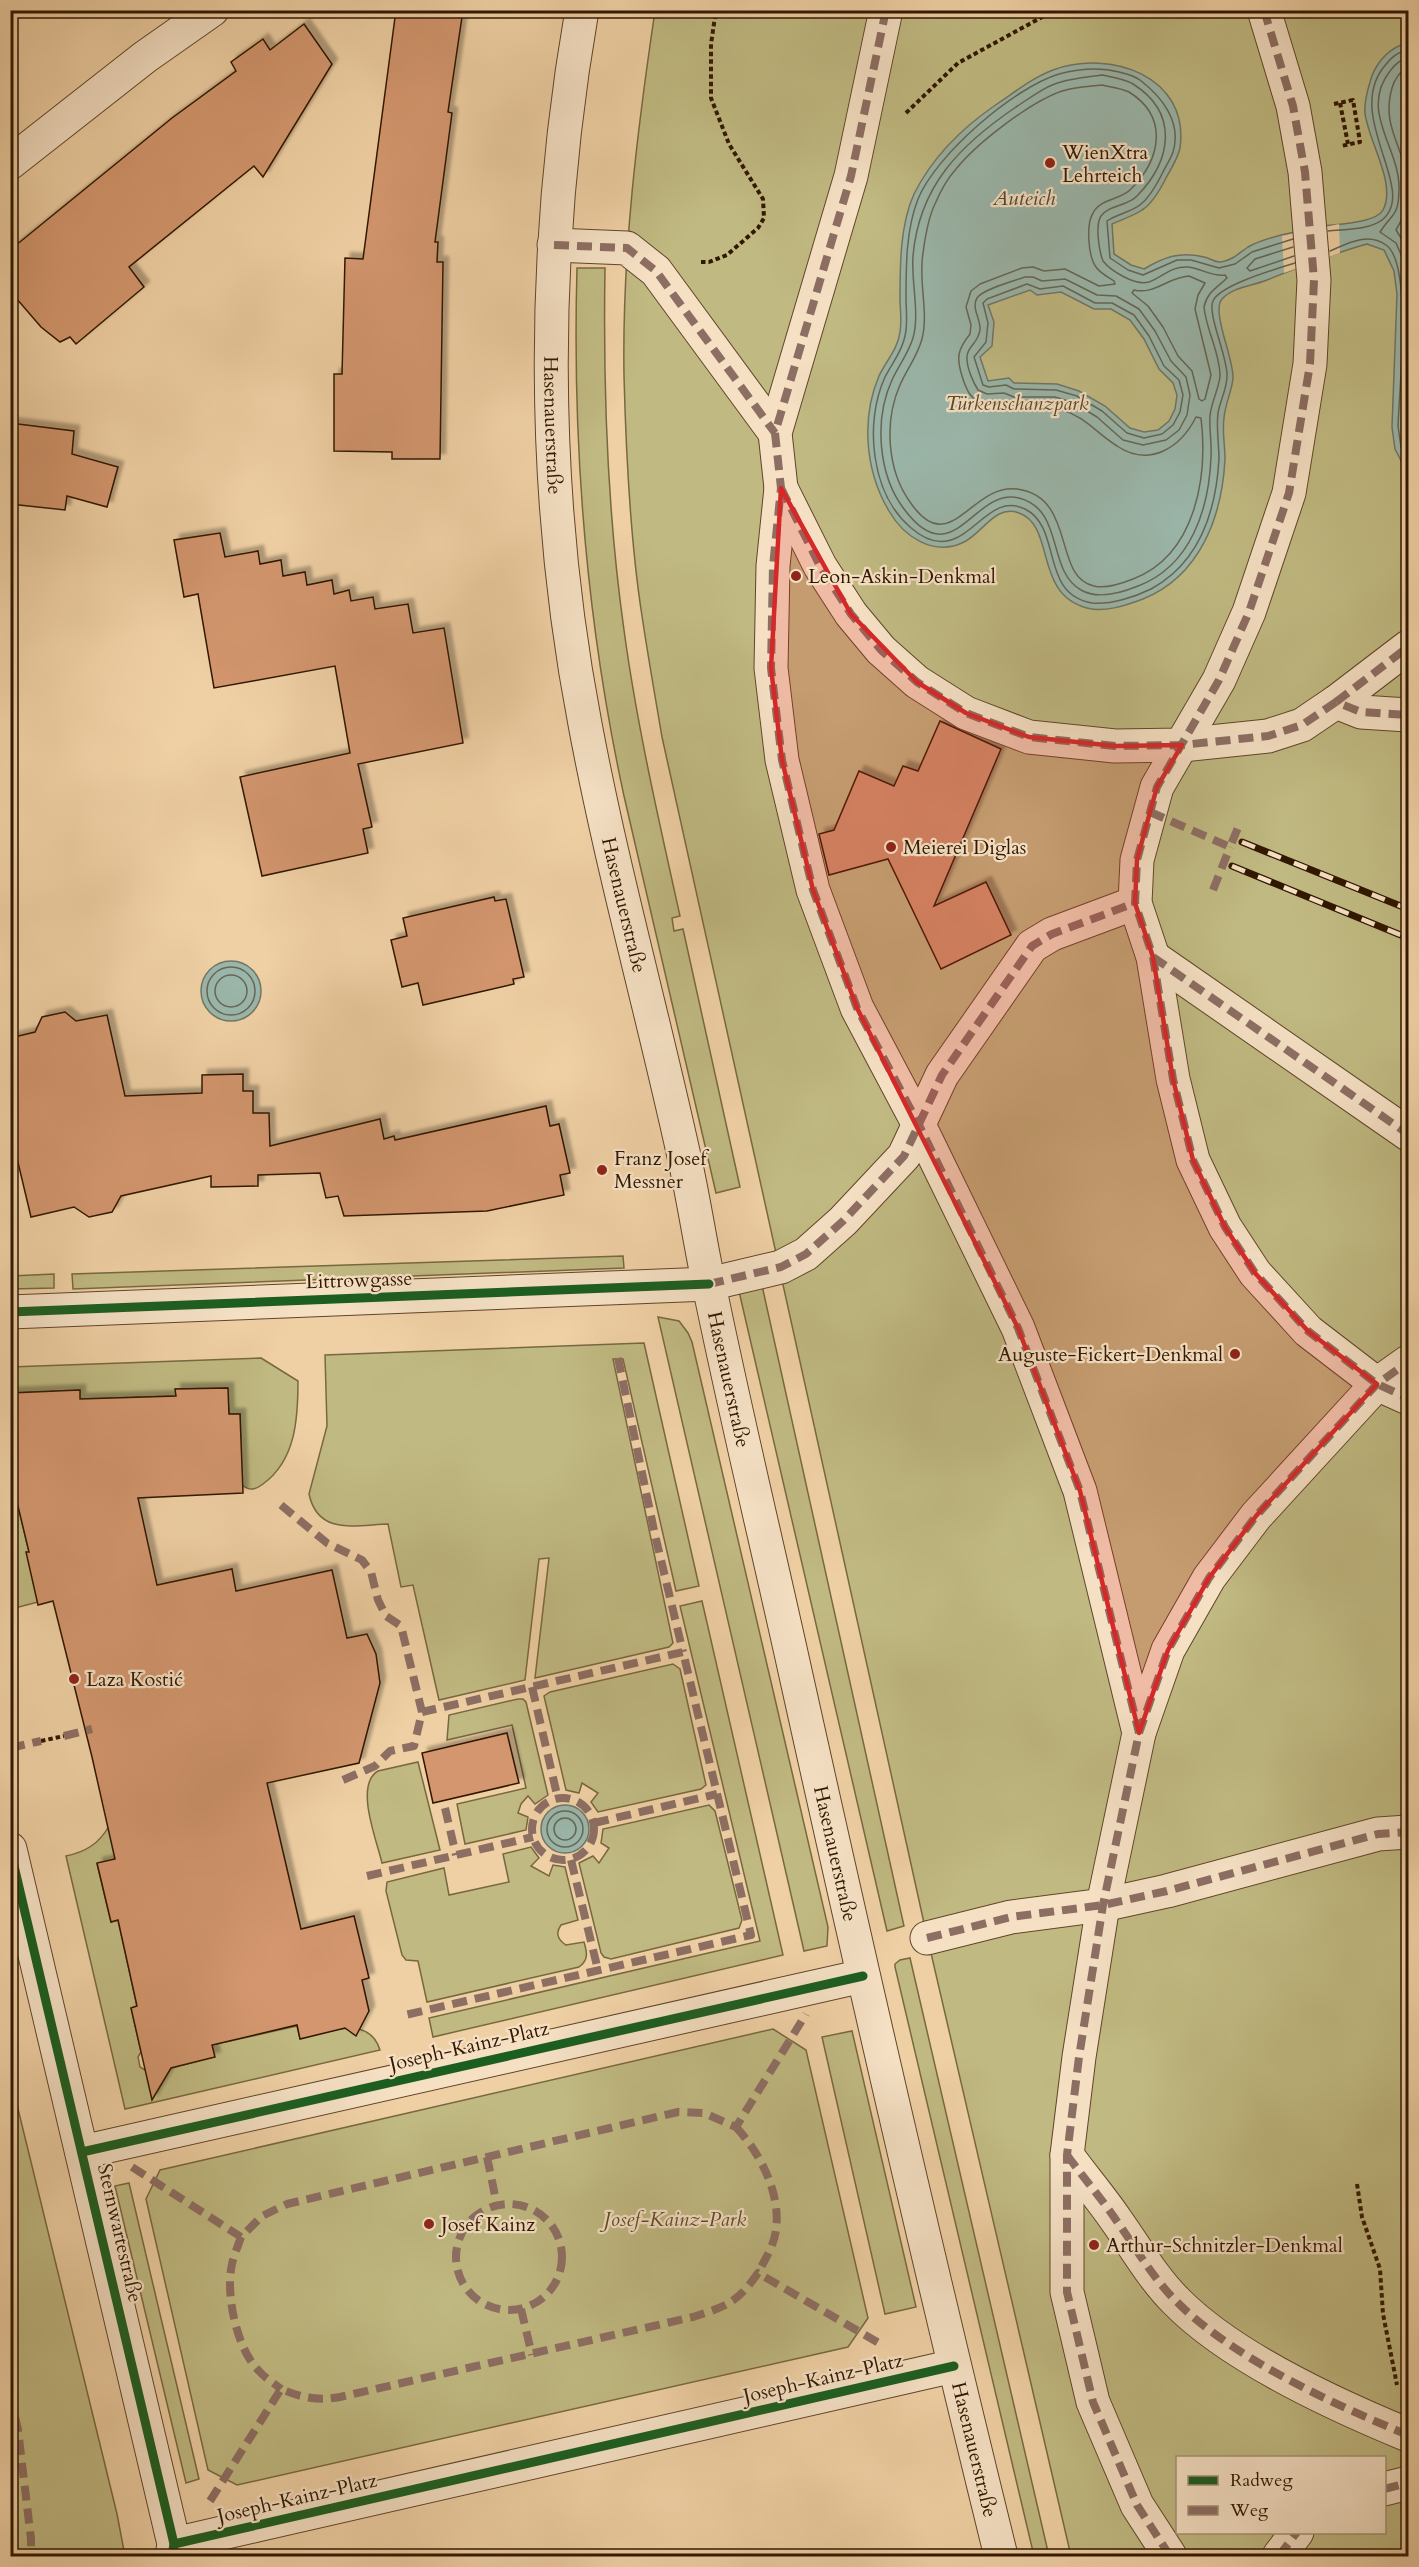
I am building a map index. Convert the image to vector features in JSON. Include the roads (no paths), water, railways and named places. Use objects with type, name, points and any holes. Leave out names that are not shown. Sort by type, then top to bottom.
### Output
[{"type":"street","points":[[10,163],[144,57],[212,10]]},
{"type":"street","name":"Hasenauerstraße","points":[[582,10],[573,62],[554,245],[552,332],[554,448],[560,536],[585,725],[688,1172],[709,1284],[863,1976],[954,2366],[1002,2556]]},
{"type":"street","points":[[886,10],[851,176],[775,434],[782,488],[773,566],[771,668],[782,760],[813,890],[857,1008],[919,1125],[1018,1328],[1080,1491],[1139,1733]]},
{"type":"street","points":[[1264,10],[1300,134],[1312,230],[1310,364],[1289,493],[1250,612],[1219,680],[1157,787],[1137,860],[1135,903],[1153,957],[1173,1079],[1193,1160],[1225,1227],[1255,1273],[1308,1331],[1377,1384],[1408,1398]]},
{"type":"street","points":[[554,245],[627,248],[656,271],[775,434]]},
{"type":"street","points":[[782,488],[820,566],[851,614],[881,650],[917,682],[966,713],[1029,738],[1115,746],[1182,746],[1268,736],[1302,725],[1408,647]]},
{"type":"street","points":[[1336,702],[1361,712],[1408,715]]},
{"type":"street","name":"Littrowgasse","points":[[10,1312],[709,1284],[780,1267],[806,1254],[843,1221],[904,1156],[942,1075],[1032,946],[1052,934],[1135,903]]},
{"type":"street","points":[[1153,957],[1408,1134]]},
{"type":"street","points":[[1170,2556],[1137,2505],[1093,2402],[1067,2292],[1067,2155],[1079,2056],[1103,1905],[1139,1733],[1168,1650],[1209,1578],[1256,1516],[1377,1384],[1408,1362]]},
{"type":"street","points":[[927,1938],[1011,1917],[1103,1905],[1167,1891],[1378,1834],[1408,1832]]},
{"type":"street","name":"Sternwartestraße","points":[[10,1848],[173,2550]]},
{"type":"street","name":"Joseph-Kainz-Platz","points":[[82,2152],[863,1976]]},
{"type":"street","points":[[1067,2155],[1116,2220],[1143,2261],[1176,2301],[1225,2341],[1360,2415],[1408,2435]]},
{"type":"street","name":"Joseph-Kainz-Platz","points":[[173,2550],[954,2366]]},
{"type":"street","points":[[1386,2489],[1408,2482]]},
{"type":"street","points":[[1279,2556],[1296,2534]]},
{"type":"water","name":"Auteich","points":[[1408,45],[1408,474],[1395,449],[1392,427],[1397,294],[1394,271],[1384,250],[1367,244],[1237,289],[1222,299],[1219,314],[1233,378],[1224,418],[1225,459],[1219,502],[1213,523],[1193,560],[1163,589],[1143,599],[1108,609],[1087,608],[1070,600],[1059,589],[1052,575],[1038,531],[1030,520],[1011,511],[996,516],[971,538],[953,546],[931,546],[911,536],[903,529],[889,511],[875,479],[868,444],[870,409],[879,376],[899,338],[902,245],[909,206],[930,167],[950,143],[984,113],[1017,90],[1053,70],[1075,64],[1098,63],[1121,66],[1142,74],[1159,86],[1172,102],[1180,123],[1180,148],[1162,186],[1149,204],[1138,212],[1112,224],[1114,254],[1131,265],[1144,269],[1165,258],[1180,255],[1195,255],[1221,262],[1264,240],[1318,227],[1363,221],[1379,215],[1386,200],[1387,188],[1367,124],[1365,105],[1374,70],[1386,55],[1396,48]],"holes":[[[1030,290],[1037,295],[1061,292],[1094,309],[1111,309],[1130,320],[1144,339],[1159,369],[1173,383],[1177,395],[1175,409],[1169,421],[1158,430],[1144,432],[1130,428],[1105,406],[1079,391],[1057,384],[1014,383],[1009,378],[988,381],[980,357],[992,346],[994,322],[988,305]]]},
{"type":"water","points":[[231,961],[252,970],[261,991],[252,1012],[231,1021],[210,1012],[201,991],[210,970]]},
{"type":"water","points":[[560,1805],[570,1805],[582,1812],[589,1824],[589,1834],[582,1846],[570,1853],[560,1853],[545,1842],[541,1834],[541,1824],[552,1809]]},
{"type":"railway","points":[[1242,842],[1408,909]]},
{"type":"railway","points":[[1232,866],[1408,938]]},
{"type":"place","name":"WienXtra Lehrteich","points":[[1050,163]]},
{"type":"place","name":"Leon-Askin-Denkmal","points":[[796,576]]},
{"type":"place","name":"Meierei Diglas","points":[[891,847]]},
{"type":"place","name":"Franz Josef Messner","points":[[602,1170]]},
{"type":"place","name":"Auguste-Fickert-Denkmal","points":[[1235,1354]]},
{"type":"place","name":"Laza Kostić","points":[[74,1679]]},
{"type":"place","name":"Josef Kainz","points":[[429,2224]]},
{"type":"place","name":"Arthur-Schnitzler-Denkmal","points":[[1094,2245]]},
{"type":"park label","name":"Türkenschanzpark","points":[[1017,403]]},
{"type":"park label","name":"Josef-Kainz-Park","points":[[675,2219]]}]
